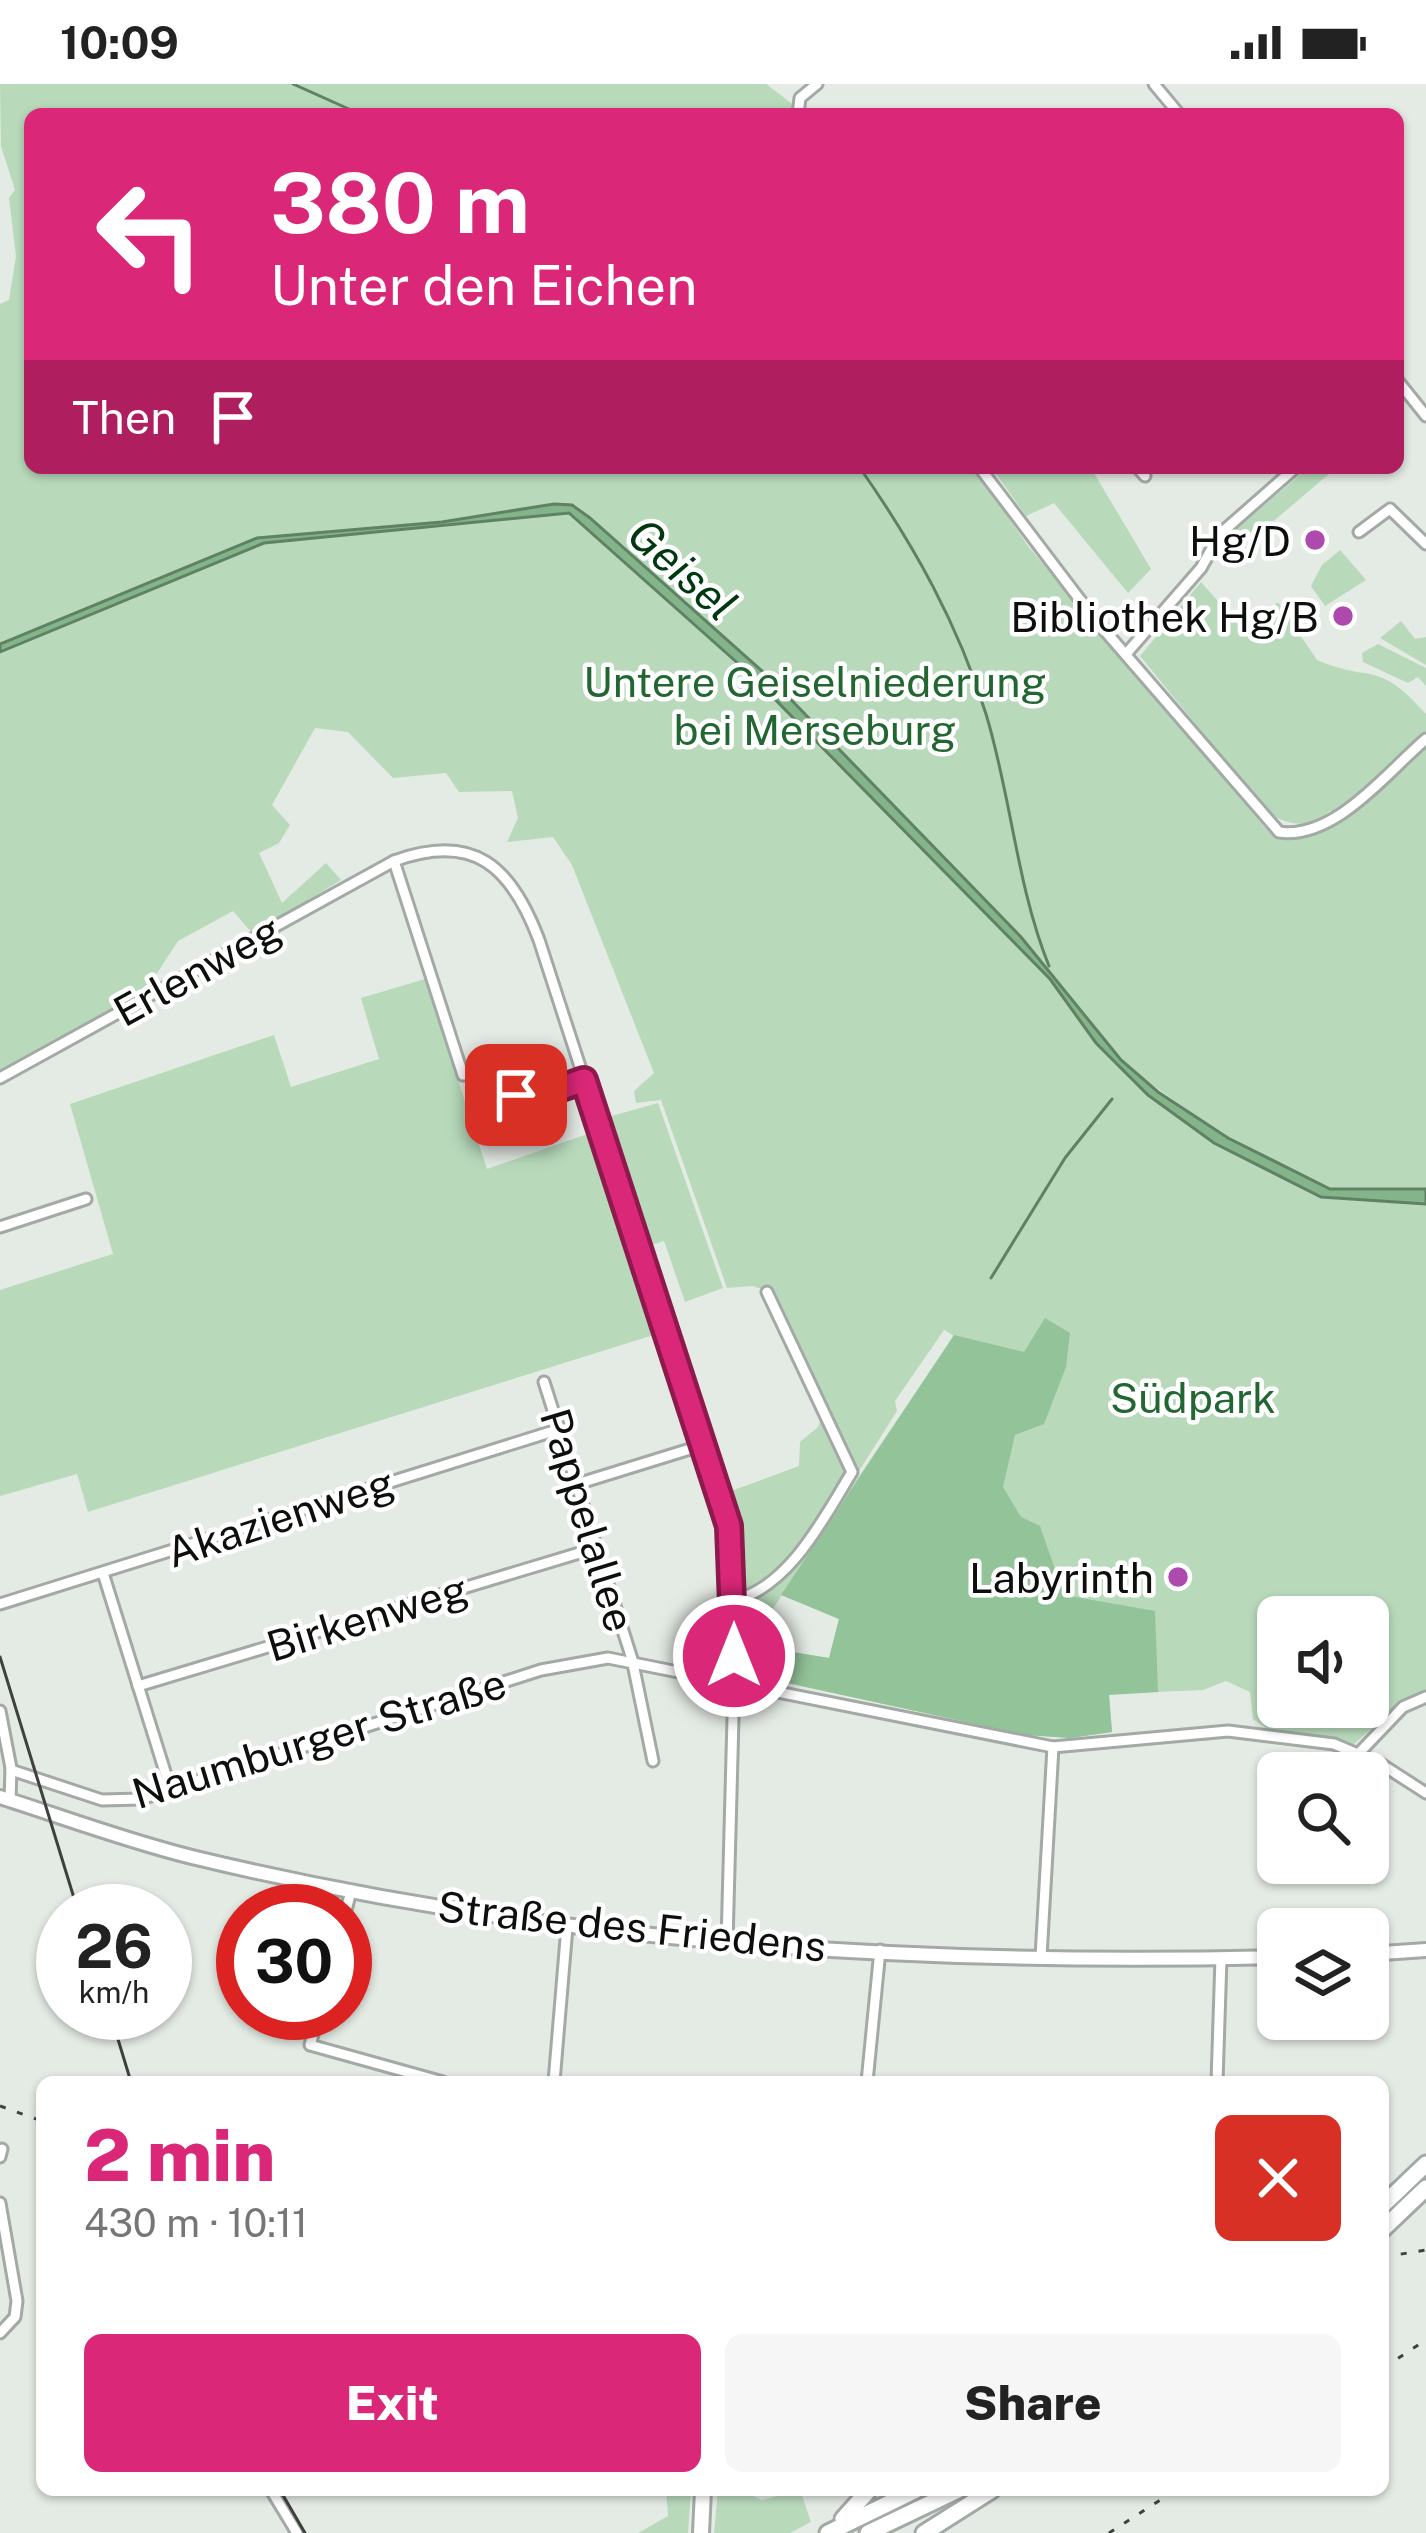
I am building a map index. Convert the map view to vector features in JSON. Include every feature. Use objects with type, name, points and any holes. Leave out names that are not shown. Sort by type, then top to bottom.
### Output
[{"type":"main road","points":[[1389,2199],[1426,2164]]},
{"type":"main road","points":[[1389,2223],[1426,2188]]},
{"type":"main road","points":[[700,2533],[703,2496]]},
{"type":"main road","points":[[828,2533],[862,2496]]},
{"type":"main road","points":[[828,2533],[904,2496]]},
{"type":"main road","points":[[868,2533],[945,2496]]},
{"type":"main road","points":[[924,2533],[983,2496]]},
{"type":"street","points":[[799,108],[800,98],[817,84]]},
{"type":"street","points":[[1154,84],[1174,108]]},
{"type":"street","points":[[1404,389],[1426,416]]},
{"type":"street","points":[[985,474],[1126,654],[1279,832],[1294,834],[1328,823],[1426,739]]},
{"type":"street","points":[[1126,654],[1201,568],[1210,547],[1279,474]]},
{"type":"street","points":[[1359,532],[1390,508],[1426,544]]},
{"type":"street","points":[[584,1080],[524,1101],[501,1071],[463,1075],[394,861],[420,851],[467,853],[492,864],[517,887],[584,1080],[729,1526],[734,1681],[727,1943]]},
{"type":"street","name":"Erlenweg","points":[[0,1078],[394,861]]},
{"type":"street","points":[[0,1227],[86,1198]]},
{"type":"street","points":[[734,1600],[777,1576],[852,1472],[767,1292]]},
{"type":"street","name":"Pappelallee","points":[[544,1382],[632,1659]]},
{"type":"street","name":"Akazienweg","points":[[0,1604],[560,1429]]},
{"type":"street","points":[[577,1484],[703,1445]]},
{"type":"street","name":"Birkenweg","points":[[138,1686],[596,1548]]},
{"type":"street","points":[[103,1573],[171,1791]]},
{"type":"street","points":[[632,1659],[653,1761]]},
{"type":"street","name":"Naumburger Straße","points":[[11,1770],[102,1800],[171,1791],[541,1670],[632,1659],[1053,1747],[1245,1731],[1360,1752]]},
{"type":"street","points":[[1360,1752],[1402,1707],[1426,1697]]},
{"type":"street","points":[[0,1711],[11,1770],[5,1798]]},
{"type":"street","points":[[1041,1958],[1053,1747]]},
{"type":"street","name":"Naumburger Straße","points":[[1389,1770],[1426,1793]]},
{"type":"street","name":"Straße des Friedens","points":[[5,1798],[190,1856],[315,1884]]},
{"type":"street","name":"Straße des Friedens","points":[[372,1896],[567,1928],[727,1943],[1041,1958],[1257,1957]]},
{"type":"street","points":[[555,2076],[567,1928]]},
{"type":"street","points":[[868,2076],[880,1950]]},
{"type":"street","points":[[1389,1953],[1426,1950]]},
{"type":"street","points":[[1217,2076],[1221,1958]]},
{"type":"street","points":[[311,2040],[310,2045],[421,2076]]},
{"type":"street","points":[[0,2203],[17,2301],[15,2317],[0,2333]]},
{"type":"street","points":[[275,2496],[297,2533]]},
{"type":"green space","points":[[0,84],[766,84],[793,108],[24,108],[24,474],[978,474],[1028,546],[1267,830],[1288,836],[1331,825],[1373,795],[1426,746],[1426,1189],[1330,1189],[1228,1138],[1135,1073],[1132,1082],[1214,1143],[1321,1197],[1426,1204],[1426,1692],[1389,1713],[1389,1596],[1257,1596],[1257,1722],[1250,1692],[1226,1681],[1203,1690],[1109,1694],[1112,1732],[1070,1738],[1026,1735],[741,1673],[738,1643],[829,1658],[839,1619],[782,1595],[759,1630],[740,1626],[740,1540],[726,1493],[799,1466],[800,1442],[818,1427],[823,1413],[791,1350],[776,1293],[752,1286],[727,1288],[661,1100],[636,1103],[634,1091],[654,1073],[572,865],[553,837],[507,842],[518,818],[512,791],[459,792],[446,773],[393,778],[348,732],[315,728],[272,805],[290,825],[279,843],[259,853],[282,903],[326,863],[341,880],[253,934],[233,911],[178,941],[152,981],[130,999],[0,1072],[0,304],[9,300],[16,256],[9,198],[15,190],[1,146]],"holes":[[[944,1330],[954,1336],[809,1550],[897,1411],[895,1401]]]},
{"type":"green space","points":[[996,474],[1095,474],[1151,569],[1128,593],[1054,503],[1026,516]]},
{"type":"green space","points":[[1301,474],[1329,474],[1263,530],[1238,534],[1235,530]]},
{"type":"green space","points":[[1340,550],[1366,580],[1325,606],[1311,586],[1322,565]]},
{"type":"green space","points":[[1201,582],[1238,624],[1251,627],[1278,602],[1317,660],[1396,685],[1426,714],[1426,731],[1336,815],[1330,811],[1300,824],[1269,814],[1140,656]]},
{"type":"green space","points":[[1401,621],[1415,639],[1426,637],[1426,665],[1380,638]]},
{"type":"green space","points":[[1378,644],[1426,668],[1426,686],[1418,677],[1408,683],[1363,662],[1362,653]]},
{"type":"green space","points":[[425,979],[487,1169],[596,1131],[660,1333],[88,1512],[77,1474],[0,1496],[0,1290],[113,1254],[70,1104],[274,1035],[291,1087],[379,1059],[361,998]]},
{"type":"green space","points":[[658,1103],[723,1288],[685,1302],[664,1241],[651,1245],[608,1117]]},
{"type":"green space","points":[[729,1606],[724,1663],[717,1667],[688,1663],[690,1615]]},
{"type":"green space","points":[[1266,1728],[1372,1728],[1353,1745]]},
{"type":"green space","points":[[666,2496],[691,2496],[688,2533],[638,2533],[668,2516]]},
{"type":"green space","points":[[717,2496],[762,2500],[802,2496],[811,2522],[790,2533],[714,2533]]},
{"type":"shaded area","points":[[572,505],[590,518],[771,679],[1021,937],[1121,1060],[1158,1092],[1228,1138],[1330,1189],[1426,1189],[1426,1204],[1321,1197],[1214,1143],[1148,1095],[1096,1043],[1050,979],[751,675],[569,513],[264,543],[0,652],[0,644],[257,538],[442,522]]},
{"type":"shaded area","points":[[1045,1318],[1070,1333],[1066,1367],[1044,1424],[1015,1435],[1003,1487],[1021,1517],[1040,1526],[1064,1595],[1155,1611],[1158,1692],[1109,1695],[1112,1732],[1070,1738],[1026,1735],[741,1673],[738,1643],[829,1658],[839,1619],[781,1595],[954,1335],[1024,1352]]},
{"type":"waterway","points":[[293,84],[347,108]]},
{"type":"waterway","points":[[864,474],[933,586],[975,681],[995,745],[1029,905],[1049,966]]},
{"type":"waterway","points":[[991,1278],[1065,1158],[1112,1099]]},
{"type":"tram line","points":[[0,1657],[70,1884]]},
{"type":"tram line","points":[[118,2040],[129,2076]]},
{"type":"tram line","points":[[283,2496],[305,2533]]},
{"type":"railway","points":[[0,2106],[36,2119]]},
{"type":"railway","points":[[1389,2256],[1426,2250]]},
{"type":"railway","points":[[1389,2364],[1426,2340]]},
{"type":"railway","points":[[1109,2533],[1167,2496]]},
{"type":"place","name":"Hg/D","points":[[1315,540]]},
{"type":"place","name":"Bibliothek Hg/B","points":[[1343,616]]},
{"type":"place","name":"Labyrinth","points":[[1178,1577]]},
{"type":"route","points":[[516,1095],[524,1101],[584,1080],[729,1526],[734,1555],[734,1656]]},
{"type":"water label","name":"Geisel","points":[[683,569]]},
{"type":"park label","name":"Untere Geiselniederung bei Merseburg","points":[[815,705]]},
{"type":"park label","name":"Südpark","points":[[1193,1397]]}]
